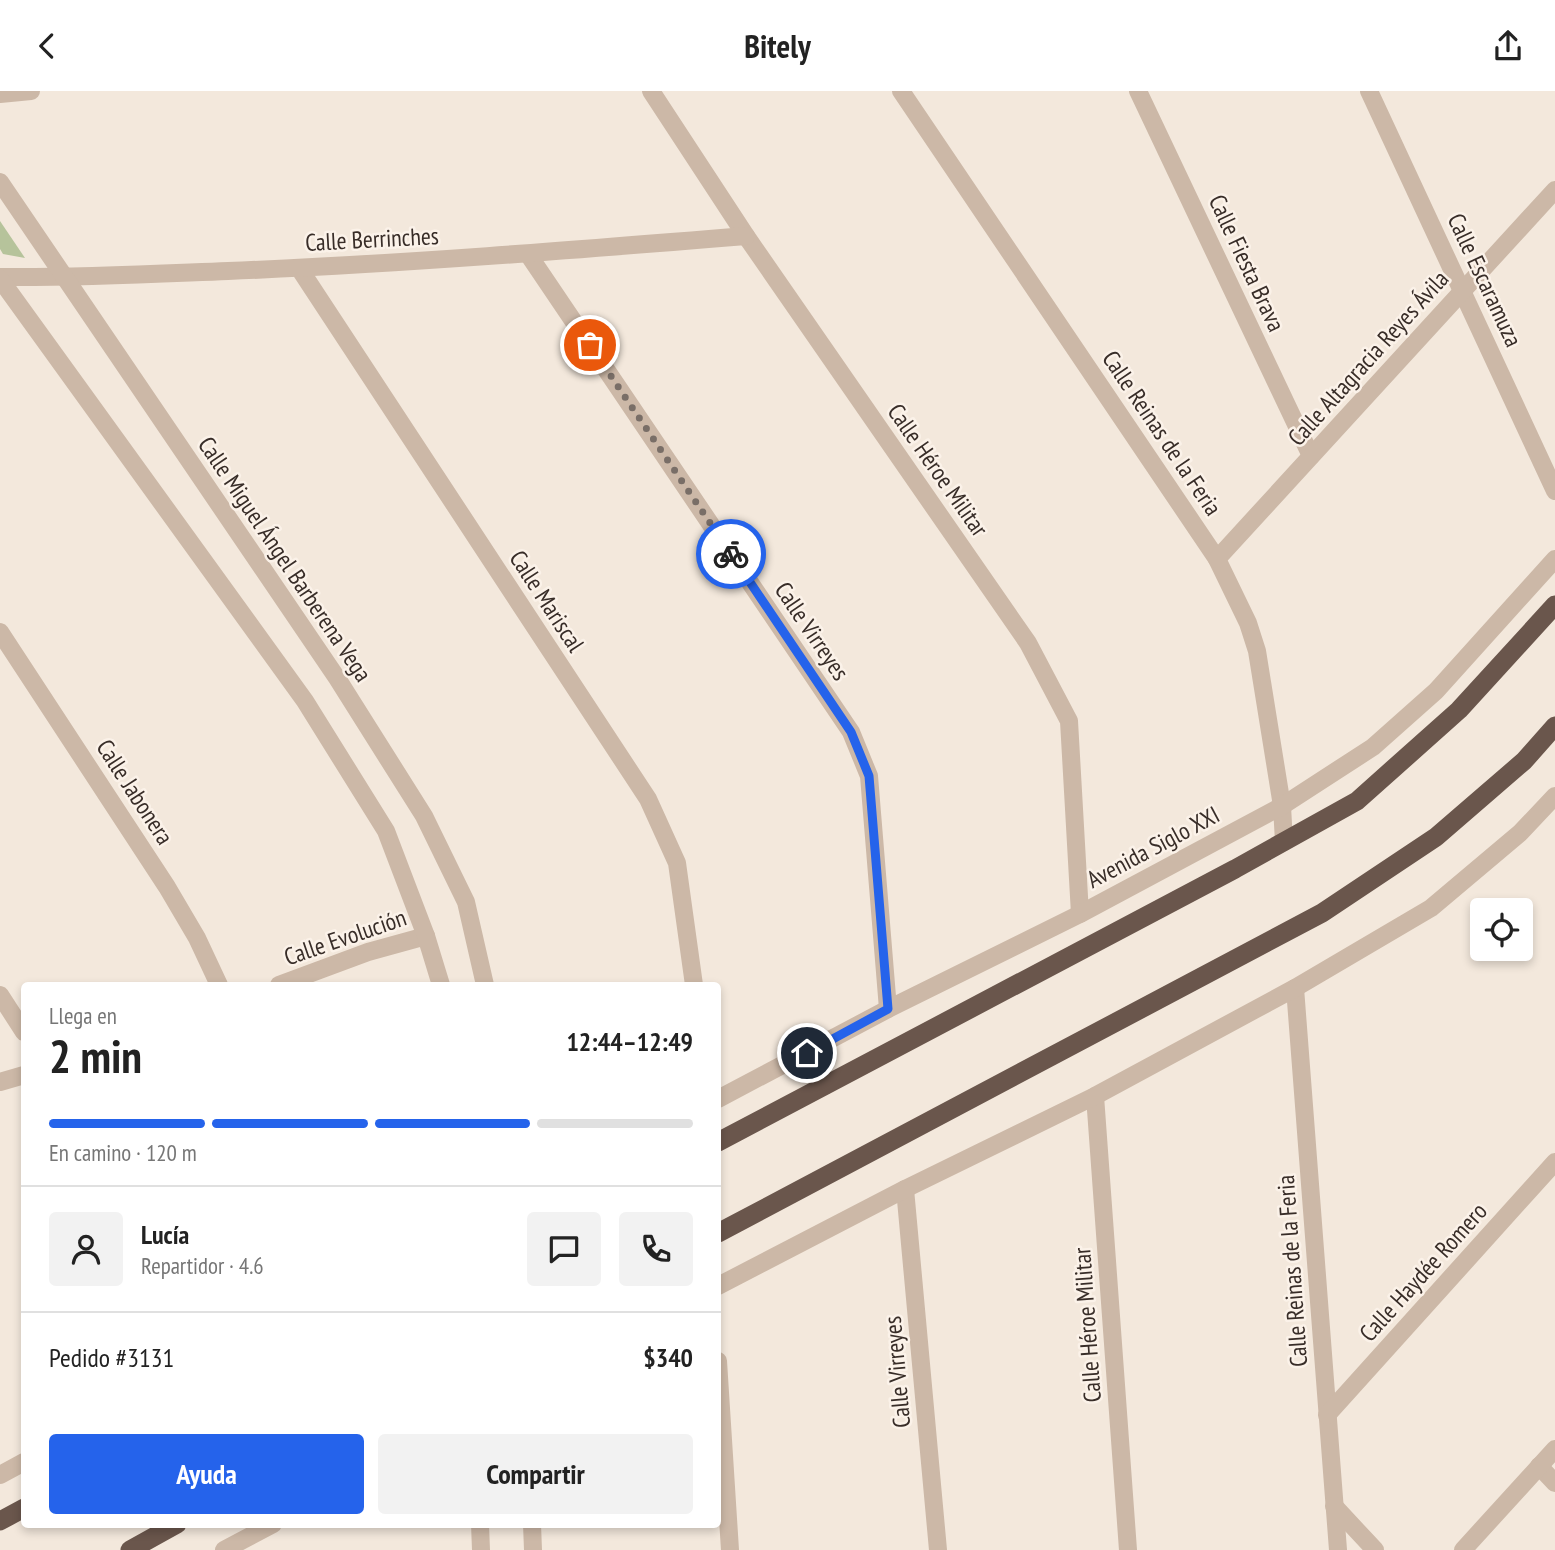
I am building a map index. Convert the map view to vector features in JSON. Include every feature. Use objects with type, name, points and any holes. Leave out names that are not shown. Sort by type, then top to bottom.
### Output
[{"type":"highway","points":[[721,1140],[1357,801],[1459,710],[1555,605]]},
{"type":"highway","points":[[721,1231],[1322,913],[1436,837],[1524,761],[1555,726]]},
{"type":"highway","points":[[807,1053],[825,1085]]},
{"type":"highway","points":[[0,1521],[21,1510]]},
{"type":"highway","points":[[130,1550],[170,1528]]},
{"type":"street","points":[[0,94],[31,91]]},
{"type":"street","name":"Calle Héroe Militar","points":[[651,91],[746,236],[1028,643],[1069,721],[1080,914]]},
{"type":"street","name":"Calle Reinas de la Feria","points":[[901,91],[1217,559],[1248,623],[1257,651],[1282,806],[1284,842]]},
{"type":"street","name":"Calle Fiesta Brava","points":[[1138,91],[1311,457]]},
{"type":"street","name":"Calle Escaramuza","points":[[1369,91],[1555,491]]},
{"type":"street","name":"Calle Miguel Ángel Barberena Vega","points":[[0,183],[337,678],[424,816],[466,902],[484,982]]},
{"type":"street","name":"Calle Altagracia Reyes Ávila","points":[[1217,559],[1555,190]]},
{"type":"street","name":"Calle Berrinches","points":[[0,278],[66,278],[299,268],[528,254],[746,236]]},
{"type":"street","name":"Calle Virreyes","points":[[528,254],[851,732],[869,776],[888,1009]]},
{"type":"street","name":"Calle Mariscal","points":[[299,268],[648,799],[677,863],[694,982]]},
{"type":"street","points":[[0,278],[304,701],[386,831],[426,936],[440,982]]},
{"type":"street","name":"Avenida Siglo XXI","points":[[721,1097],[888,1009],[1080,914],[1282,806],[1373,747],[1436,691],[1555,559]]},
{"type":"street","name":"Calle Jabonera","points":[[0,632],[167,887],[197,938],[218,982]]},
{"type":"street","points":[[721,1284],[905,1189],[1095,1096],[1295,988],[1431,908],[1520,833],[1555,796]]},
{"type":"street","name":"Calle Evolución","points":[[287,982],[368,952],[426,936]]},
{"type":"street","name":"Calle Reinas de la Feria","points":[[1295,988],[1338,1550]]},
{"type":"street","points":[[0,995],[21,1027]]},
{"type":"street","points":[[0,1082],[21,1076]]},
{"type":"street","name":"Calle Héroe Militar","points":[[1095,1096],[1128,1550]]},
{"type":"street","name":"Calle Haydée Romero","points":[[1327,1415],[1555,1162]]},
{"type":"street","name":"Calle Virreyes","points":[[905,1189],[938,1550]]},
{"type":"street","points":[[721,1408],[730,1550]]},
{"type":"street","points":[[1463,1550],[1555,1449]]},
{"type":"street","points":[[0,1475],[21,1464]]},
{"type":"street","points":[[1539,1466],[1555,1483]]},
{"type":"street","points":[[1334,1506],[1375,1550]]},
{"type":"street","points":[[224,1550],[265,1528]]},
{"type":"street","points":[[480,1528],[481,1550]]},
{"type":"street","points":[[532,1528],[533,1550]]},
{"type":"green space","points":[[0,221],[25,258],[3,254],[0,249]]},
{"type":"way so far","points":[[590,345],[731,554]]},
{"type":"route","points":[[731,554],[851,732],[869,776],[888,1009],[807,1053]]}]
